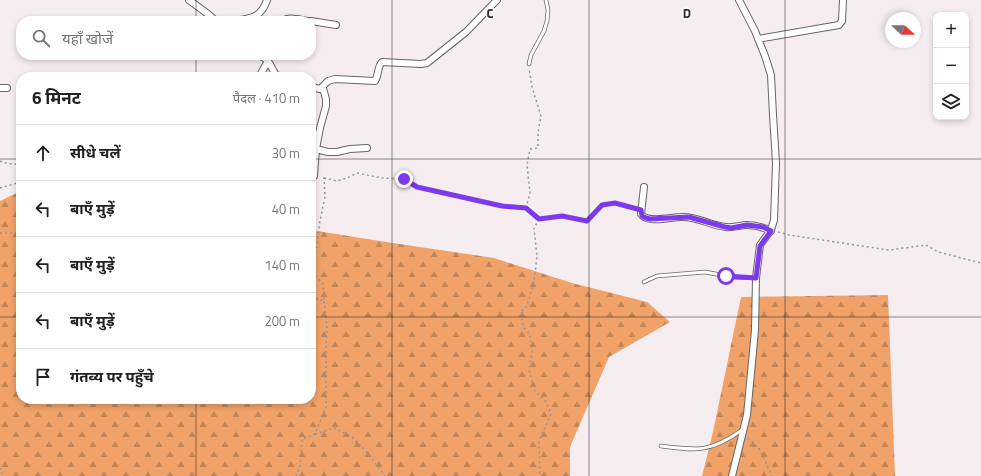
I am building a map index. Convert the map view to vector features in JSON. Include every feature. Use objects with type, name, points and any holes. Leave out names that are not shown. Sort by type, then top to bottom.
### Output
[{"type":"street","points":[[189,0],[210,16]]},
{"type":"street","points":[[255,16],[260,13],[267,0]]},
{"type":"street","points":[[316,88],[323,88],[328,81],[335,79],[375,81],[382,62],[427,63],[466,32],[497,0]]},
{"type":"street","points":[[732,476],[747,415],[755,330],[756,278],[760,246],[771,230],[774,220],[776,163],[772,115],[771,75],[767,60],[758,39],[738,0]]},
{"type":"street","points":[[758,39],[839,25],[842,21],[843,0]]},
{"type":"street","points":[[316,22],[336,26]]},
{"type":"street","points":[[260,72],[264,60]]},
{"type":"street","points":[[267,60],[275,72]]},
{"type":"street","points":[[323,88],[326,106],[316,149],[332,152],[350,148],[367,148]]},
{"type":"street","points":[[644,187],[641,210],[642,216],[646,218],[689,217],[731,228],[747,225],[763,227],[771,230]]},
{"type":"lane","points":[[529,64],[531,55],[544,31],[547,21],[548,10],[546,0]]},
{"type":"lane","points":[[644,282],[657,276],[705,272],[732,277],[756,278]]},
{"type":"lane","points":[[661,446],[689,449],[705,448],[726,441],[743,430]]},
{"type":"path","points":[[526,208],[530,194],[527,164],[530,149],[538,148],[538,132],[541,116],[532,87],[529,64]]},
{"type":"path","points":[[0,161],[7,164],[16,164]]},
{"type":"path","points":[[316,176],[337,181],[357,173],[382,178],[404,179],[417,187],[502,206],[526,208],[539,219],[562,216],[587,221],[602,205],[615,203],[641,210]]},
{"type":"path","points":[[316,253],[325,197],[324,178]]},
{"type":"path","points":[[0,188],[16,183]]},
{"type":"path","points":[[539,219],[534,228],[537,256],[534,283],[526,308],[521,311],[523,326],[530,335],[532,352],[529,370],[535,391],[546,402],[551,414],[539,441],[540,476]]},
{"type":"path","points":[[771,230],[789,235],[889,250],[926,245],[938,252],[981,262]]},
{"type":"path","points":[[0,233],[16,233]]},
{"type":"path","points":[[315,434],[326,407],[327,326],[323,284],[316,276]]},
{"type":"path","points":[[316,299],[324,301]]},
{"type":"path","points":[[296,476],[300,467],[302,439],[334,428],[352,437],[366,451],[385,476]]},
{"type":"path","points":[[743,430],[759,448],[772,476]]},
{"type":"path","points":[[0,468],[3,476]]},
{"type":"green space","points":[[16,193],[16,404],[316,404],[316,231],[494,258],[572,283],[647,302],[670,322],[609,357],[570,447],[570,476],[0,476],[0,201]]},
{"type":"green space","points":[[888,295],[895,476],[702,476],[713,432],[741,297]]},
{"type":"route","points":[[404,179],[417,187],[502,206],[526,208],[539,219],[562,216],[587,221],[602,205],[615,203],[641,210],[642,216],[650,219],[689,217],[719,226],[731,228],[747,225],[763,227],[771,231],[762,242],[759,249],[756,278],[726,276]]}]
